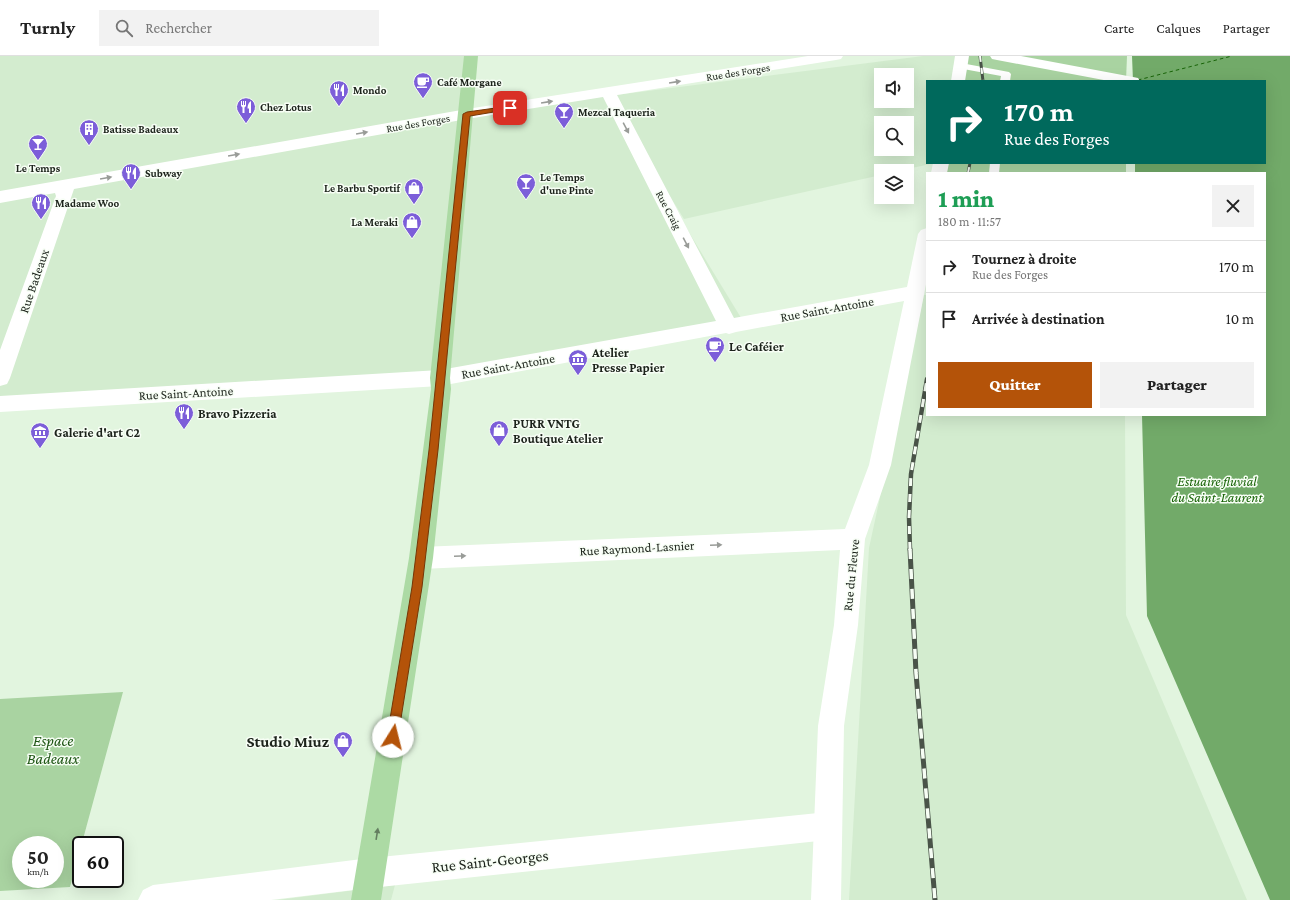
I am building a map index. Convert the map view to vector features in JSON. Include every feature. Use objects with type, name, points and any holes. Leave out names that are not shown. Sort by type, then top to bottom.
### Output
[{"type":"main road","points":[[368,886],[421,558],[441,389],[440,378],[467,114],[471,56]]},
{"type":"street","name":"Rue des Forges","points":[[0,196],[467,114],[610,93],[836,56]]},
{"type":"street","points":[[997,56],[1128,80]]},
{"type":"street","points":[[958,80],[962,61]]},
{"type":"street","name":"Rue Craig","points":[[610,93],[617,111],[730,327]]},
{"type":"street","name":"Rue Badeaux","points":[[0,378],[64,196],[63,193],[68,185]]},
{"type":"street","name":"Rue du Fleuve","points":[[826,900],[831,726],[846,625],[853,539],[880,465],[926,239]]},
{"type":"street","name":"Rue Saint-Antoine","points":[[0,404],[440,378],[730,327],[915,292]]},
{"type":"street","name":"Rue Raymond-Lasnier","points":[[421,558],[853,539]]},
{"type":"street","name":"Rue Saint-Georges","points":[[153,900],[368,886],[828,826]]},
{"type":"lane","points":[[962,61],[1006,74],[1005,80]]},
{"type":"shaded area","points":[[0,56],[471,56],[463,112],[0,197]]},
{"type":"shaded area","points":[[923,56],[959,56],[953,80],[926,80],[926,164],[930,164],[914,168],[914,164],[874,164],[874,177],[684,219],[608,96]]},
{"type":"shaded area","points":[[606,96],[746,326],[441,377],[469,116]]},
{"type":"shaded area","points":[[464,116],[439,377],[0,400],[0,201]]},
{"type":"shaded area","points":[[924,295],[926,295],[926,416],[1125,416],[1126,615],[1247,900],[849,900],[869,548]]},
{"type":"shaded area","points":[[395,885],[391,900],[277,900]]},
{"type":"green space","points":[[967,56],[1127,56],[1126,80],[963,80]]},
{"type":"green space","points":[[948,164],[1126,164],[1126,172],[946,172]]},
{"type":"green space","name":"Espace Badeaux","points":[[123,692],[84,836],[72,836],[72,880],[70,887],[64,887],[64,836],[12,836],[12,888],[52,888],[0,891],[0,699]]},
{"type":"water","name":"Estuaire fluvial du Saint-Laurent","points":[[1132,56],[1290,56],[1290,900],[1270,900],[1147,616],[1142,416],[1266,416],[1266,172],[1135,172],[1135,164],[1266,164],[1266,80],[1133,80]]},
{"type":"ferry route","points":[[1138,80],[1232,56]]},
{"type":"railway","points":[[980,56],[983,80]]},
{"type":"railway","points":[[968,172],[970,164]]},
{"type":"railway","points":[[910,550],[909,517],[911,474],[926,385]]},
{"type":"railway","points":[[910,549],[916,673],[935,900]]},
{"type":"place","name":"Café Morgane","points":[[423,99]]},
{"type":"place","name":"Mondo","points":[[339,107]]},
{"type":"place","name":"Chez Lotus","points":[[246,124]]},
{"type":"place","name":"Mezcal Taqueria","points":[[564,129]]},
{"type":"place","name":"Batisse Badeaux","points":[[89,146]]},
{"type":"place","name":"Le Temps","points":[[38,161]]},
{"type":"place","name":"Subway","points":[[131,190]]},
{"type":"place","name":"Le Temps d'une Pinte","points":[[526,200]]},
{"type":"place","name":"Le Barbu Sportif","points":[[414,205]]},
{"type":"place","name":"Madame Woo","points":[[41,220]]},
{"type":"place","name":"La Meraki","points":[[412,239]]},
{"type":"place","name":"Le Caféier","points":[[715,363]]},
{"type":"place","name":"Atelier Presse Papier","points":[[578,376]]},
{"type":"place","name":"Bravo Pizzeria","points":[[184,430]]},
{"type":"place","name":"PURR VNTG Boutique Atelier","points":[[499,447]]},
{"type":"place","name":"Galerie d'art C2","points":[[40,449]]},
{"type":"place","name":"Studio Miuz","points":[[343,758]]},
{"type":"route","points":[[393,737],[417,587],[434,450],[467,114],[510,108]]}]
